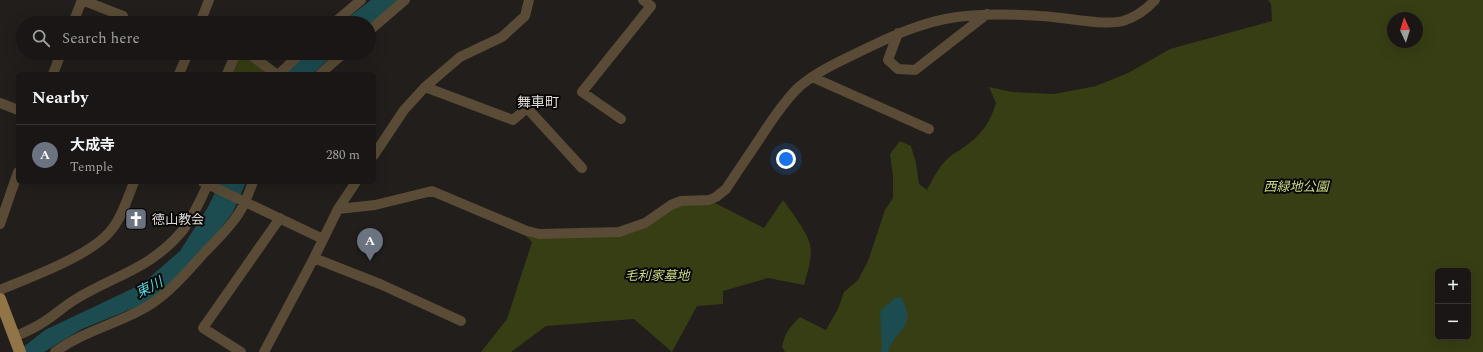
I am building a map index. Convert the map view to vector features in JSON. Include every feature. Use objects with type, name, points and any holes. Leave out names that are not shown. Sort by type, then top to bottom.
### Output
[{"type":"main road","points":[[0,299],[20,352]]},
{"type":"street","points":[[76,16],[82,0],[123,16]]},
{"type":"street","points":[[203,16],[209,0]]},
{"type":"street","points":[[342,16],[361,0]]},
{"type":"street","points":[[376,25],[405,0]]},
{"type":"street","points":[[376,152],[404,110],[425,87],[460,57],[502,37],[524,16],[528,0]]},
{"type":"street","points":[[621,120],[582,92],[651,6],[643,0]]},
{"type":"street","points":[[338,209],[375,204],[432,191],[527,231],[540,234],[619,232],[645,223],[671,205],[681,201],[709,200],[716,198],[726,189],[777,113],[799,87],[812,77],[832,66],[898,33],[955,17],[987,14],[1041,16],[1103,22],[1121,21],[1135,17],[1148,9],[1155,0]]},
{"type":"street","points":[[898,33],[888,60],[898,69],[916,70],[987,14]]},
{"type":"street","points":[[54,72],[58,60]]},
{"type":"street","points":[[181,72],[185,60]]},
{"type":"street","points":[[228,72],[233,60]]},
{"type":"street","points":[[257,60],[273,72]]},
{"type":"street","points":[[281,72],[294,60]]},
{"type":"street","points":[[322,72],[336,60]]},
{"type":"street","points":[[812,77],[929,129]]},
{"type":"street","points":[[425,87],[514,120],[528,108],[582,168]]},
{"type":"street","points":[[0,103],[16,109]]},
{"type":"street","points":[[0,224],[16,178]]},
{"type":"street","points":[[0,290],[76,256],[97,244],[112,229],[133,184]]},
{"type":"street","points":[[14,337],[41,324],[76,299],[134,270],[152,259],[169,245],[183,230],[196,210],[207,184]]},
{"type":"street","points":[[209,184],[323,239]]},
{"type":"street","points":[[55,352],[66,344],[94,329],[138,312],[157,301],[217,240],[240,213],[252,184]]},
{"type":"street","points":[[264,352],[314,258],[338,209],[355,184]]},
{"type":"street","points":[[241,352],[203,328],[280,218]]},
{"type":"street","points":[[314,258],[380,284],[461,321]]},
{"type":"green space","name":"西緑地公園","points":[[1268,0],[1483,0],[1483,352],[785,352],[782,347],[786,334],[800,317],[826,330],[838,309],[844,292],[858,280],[868,261],[885,210],[893,198],[893,176],[890,154],[900,141],[911,146],[916,163],[919,184],[927,190],[940,167],[952,155],[972,141],[989,121],[996,103],[989,87],[1012,92],[1054,94],[1096,86],[1128,73],[1170,49],[1272,21],[1271,4]]},
{"type":"green space","points":[[238,60],[252,60],[267,72],[232,72]]},
{"type":"green space","name":"毛利家墓地","points":[[783,200],[803,228],[809,240],[811,249],[810,260],[804,285],[768,278],[723,291],[723,304],[697,306],[672,352],[634,319],[546,326],[511,352],[481,352],[507,319],[532,242],[522,232],[624,235],[683,203],[713,202],[764,228]]},
{"type":"water","points":[[371,0],[399,0],[376,19],[376,16],[350,16]]},
{"type":"water","points":[[299,60],[328,60],[314,72],[286,72]]},
{"type":"water","name":"東川","points":[[219,184],[245,184],[233,212],[192,266],[151,301],[82,329],[44,352],[17,352],[45,330],[142,284],[180,251],[208,207]]},
{"type":"water","points":[[901,297],[906,308],[907,322],[892,343],[888,352],[880,352],[882,349],[880,311],[895,298]]},
{"type":"place","name":"徳山教会","points":[[136,219]]},
{"type":"place","name":"大成寺","points":[[370,261]]},
{"type":"district","name":"舞車町","points":[[538,102]]}]
